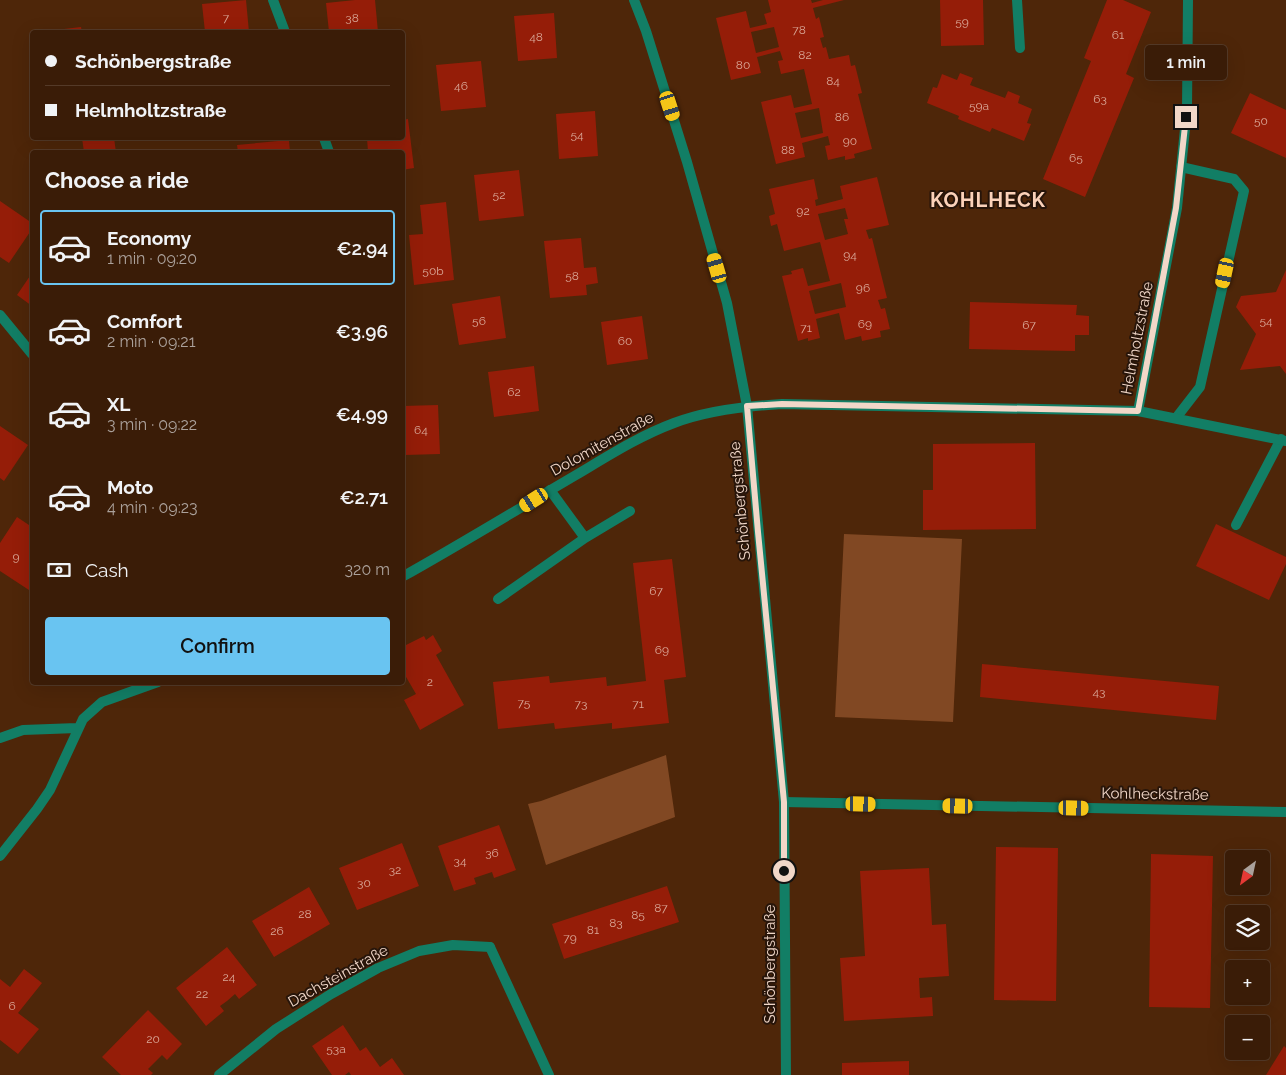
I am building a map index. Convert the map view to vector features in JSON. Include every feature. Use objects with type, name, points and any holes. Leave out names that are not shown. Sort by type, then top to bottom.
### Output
[{"type":"street","points":[[273,0],[284,30]]},
{"type":"street","name":"Schönbergstraße","points":[[634,0],[646,31],[684,152],[727,303],[747,406],[784,802],[786,1075]]},
{"type":"street","points":[[1017,0],[1020,48]]},
{"type":"street","name":"Helmholtzstraße","points":[[747,406],[782,404],[1138,411],[1176,208],[1186,108],[1188,0]]},
{"type":"street","points":[[1176,418],[1200,387],[1244,191],[1234,179],[1180,167]]},
{"type":"street","points":[[0,315],[30,352]]},
{"type":"street","name":"Dolomitenstraße","points":[[405,576],[628,444],[674,423],[747,406]]},
{"type":"street","points":[[1138,411],[1284,440],[1236,525]]},
{"type":"street","points":[[550,490],[585,538]]},
{"type":"street","points":[[498,599],[585,538],[630,511]]},
{"type":"street","points":[[0,856],[50,790],[77,728],[83,719],[102,702],[150,685]]},
{"type":"street","points":[[0,738],[23,730],[77,728]]},
{"type":"street","name":"Kohlheckstraße","points":[[784,802],[1286,812]]},
{"type":"street","name":"Dachsteinstraße","points":[[219,1075],[276,1029],[331,994],[378,968],[419,951],[453,945],[490,947],[549,1075]]},
{"type":"shaded area","points":[[844,534],[962,539],[953,722],[835,717]]},
{"type":"shaded area","points":[[666,755],[675,817],[546,865],[528,804],[541,801]]},
{"type":"building","points":[[246,0],[249,30],[205,30],[202,4]]},
{"type":"building","points":[[375,0],[378,30],[329,30],[326,3]]},
{"type":"building","points":[[768,0],[811,0],[812,3],[823,0],[844,0],[813,8],[816,19],[819,17],[824,37],[820,38],[823,48],[826,47],[829,59],[849,55],[851,66],[855,65],[862,93],[858,94],[872,149],[854,154],[855,158],[845,160],[845,156],[828,160],[825,146],[830,145],[828,136],[802,143],[805,157],[776,164],[761,102],[791,95],[794,108],[812,104],[804,69],[781,74],[778,61],[783,60],[780,51],[757,57],[761,73],[731,80],[716,18],[746,11],[750,28],[767,24],[764,14],[771,12]],"holes":[[[774,27],[779,47],[756,53],[751,32]],[[819,108],[823,133],[801,138],[795,113]]]},
{"type":"building","points":[[940,0],[983,0],[984,45],[941,46]]},
{"type":"building","points":[[1107,0],[1123,0],[1151,12],[1126,74],[1134,78],[1085,197],[1043,179],[1091,61],[1084,58]]},
{"type":"building","points":[[554,13],[557,58],[518,61],[514,16]]},
{"type":"building","points":[[81,27],[82,30],[56,30]]},
{"type":"building","points":[[481,61],[486,107],[441,111],[436,65]]},
{"type":"building","points":[[960,73],[973,78],[970,85],[1005,98],[1008,91],[1020,96],[1018,103],[1032,109],[1027,123],[1031,124],[1024,141],[992,128],[990,132],[958,119],[959,116],[927,103],[933,87],[937,88],[942,74],[957,80]]},
{"type":"building","points":[[1250,93],[1286,110],[1286,158],[1231,133]]},
{"type":"building","points":[[595,111],[598,156],[559,159],[556,114]]},
{"type":"building","points":[[408,119],[414,168],[405,170],[405,150],[368,150],[367,140],[405,140],[405,120]]},
{"type":"building","points":[[82,140],[114,140],[116,150],[84,150]]},
{"type":"building","points":[[289,140],[290,150],[238,150],[237,145]]},
{"type":"building","points":[[519,170],[524,216],[479,221],[474,175]]},
{"type":"building","points":[[877,177],[889,225],[866,230],[869,239],[872,238],[887,298],[878,300],[881,309],[885,308],[890,329],[880,331],[881,337],[862,341],[861,336],[845,340],[839,313],[816,319],[820,338],[808,341],[808,338],[798,341],[782,276],[792,274],[791,271],[803,268],[808,286],[830,281],[820,242],[784,251],[777,224],[771,226],[769,216],[775,214],[769,189],[814,179],[818,199],[815,200],[816,206],[843,199],[840,186]],"holes":[[[845,208],[848,219],[844,219],[848,234],[825,240],[818,214]],[[841,283],[846,307],[815,314],[809,291]]]},
{"type":"building","points":[[0,201],[30,222],[30,232],[9,263],[0,257]]},
{"type":"building","points":[[446,202],[454,280],[414,285],[409,235],[423,234],[420,205]]},
{"type":"building","points":[[581,238],[584,268],[596,267],[598,283],[586,285],[587,295],[550,298],[544,241]]},
{"type":"building","points":[[1286,270],[1286,374],[1280,366],[1240,370],[1256,334],[1236,307],[1241,296],[1276,292]]},
{"type":"building","points":[[30,276],[30,305],[17,295]]},
{"type":"building","points":[[500,296],[506,338],[459,345],[452,304]]},
{"type":"building","points":[[970,302],[1077,305],[1076,315],[1089,316],[1089,335],[1075,335],[1075,351],[969,349]]},
{"type":"building","points":[[642,316],[648,359],[607,365],[601,322]]},
{"type":"building","points":[[534,366],[539,411],[494,417],[488,372]]},
{"type":"building","points":[[438,405],[440,454],[405,455],[405,406]]},
{"type":"building","points":[[0,426],[28,445],[4,481],[0,478]]},
{"type":"building","points":[[1035,443],[1036,529],[923,530],[923,490],[933,490],[933,444]]},
{"type":"building","points":[[17,517],[30,526],[30,591],[0,571],[0,543]]},
{"type":"building","points":[[1216,524],[1286,557],[1286,564],[1269,600],[1196,566]]},
{"type":"building","points":[[672,559],[686,677],[664,680],[669,723],[612,729],[612,723],[555,729],[554,723],[498,729],[493,682],[549,676],[550,683],[606,677],[607,686],[646,681],[633,563]]},
{"type":"building","points":[[433,635],[442,651],[436,655],[464,705],[420,730],[404,700],[416,694],[405,675],[405,646],[424,636],[426,640]]},
{"type":"building","points":[[982,664],[1219,686],[1216,720],[980,697]]},
{"type":"building","points":[[499,825],[516,870],[494,878],[492,872],[474,878],[476,884],[454,891],[438,846]]},
{"type":"building","points":[[402,843],[419,886],[357,910],[339,868]]},
{"type":"building","points":[[996,847],[1058,848],[1056,1001],[994,1000]]},
{"type":"building","points":[[1151,854],[1213,856],[1210,1008],[1149,1007]]},
{"type":"building","points":[[929,868],[932,925],[946,924],[949,976],[919,978],[920,998],[932,997],[933,1016],[844,1021],[840,958],[865,956],[860,871]]},
{"type":"building","points":[[667,886],[679,922],[564,959],[552,924]]},
{"type":"building","points":[[309,887],[330,924],[274,957],[252,921]]},
{"type":"building","points":[[227,947],[257,985],[239,999],[235,994],[220,1006],[224,1011],[206,1026],[176,988]]},
{"type":"building","points":[[24,969],[42,983],[18,1013],[39,1029],[18,1054],[0,1040],[0,979],[10,987]]},
{"type":"building","points":[[148,1010],[182,1044],[167,1060],[162,1055],[148,1069],[153,1073],[151,1075],[121,1075],[102,1057]]},
{"type":"building","points":[[343,1025],[360,1051],[366,1047],[380,1067],[392,1058],[404,1075],[351,1075],[349,1072],[345,1075],[332,1075],[312,1046]]},
{"type":"building","points":[[1284,1046],[1286,1048],[1286,1075],[1266,1075]]},
{"type":"building","points":[[909,1061],[909,1075],[842,1075],[842,1063]]},
{"type":"district","name":"KOHLHECK","points":[[988,200]]},
{"type":"route","points":[[784,871],[784,802],[747,406],[782,404],[1138,411],[1176,208],[1186,117]]}]
